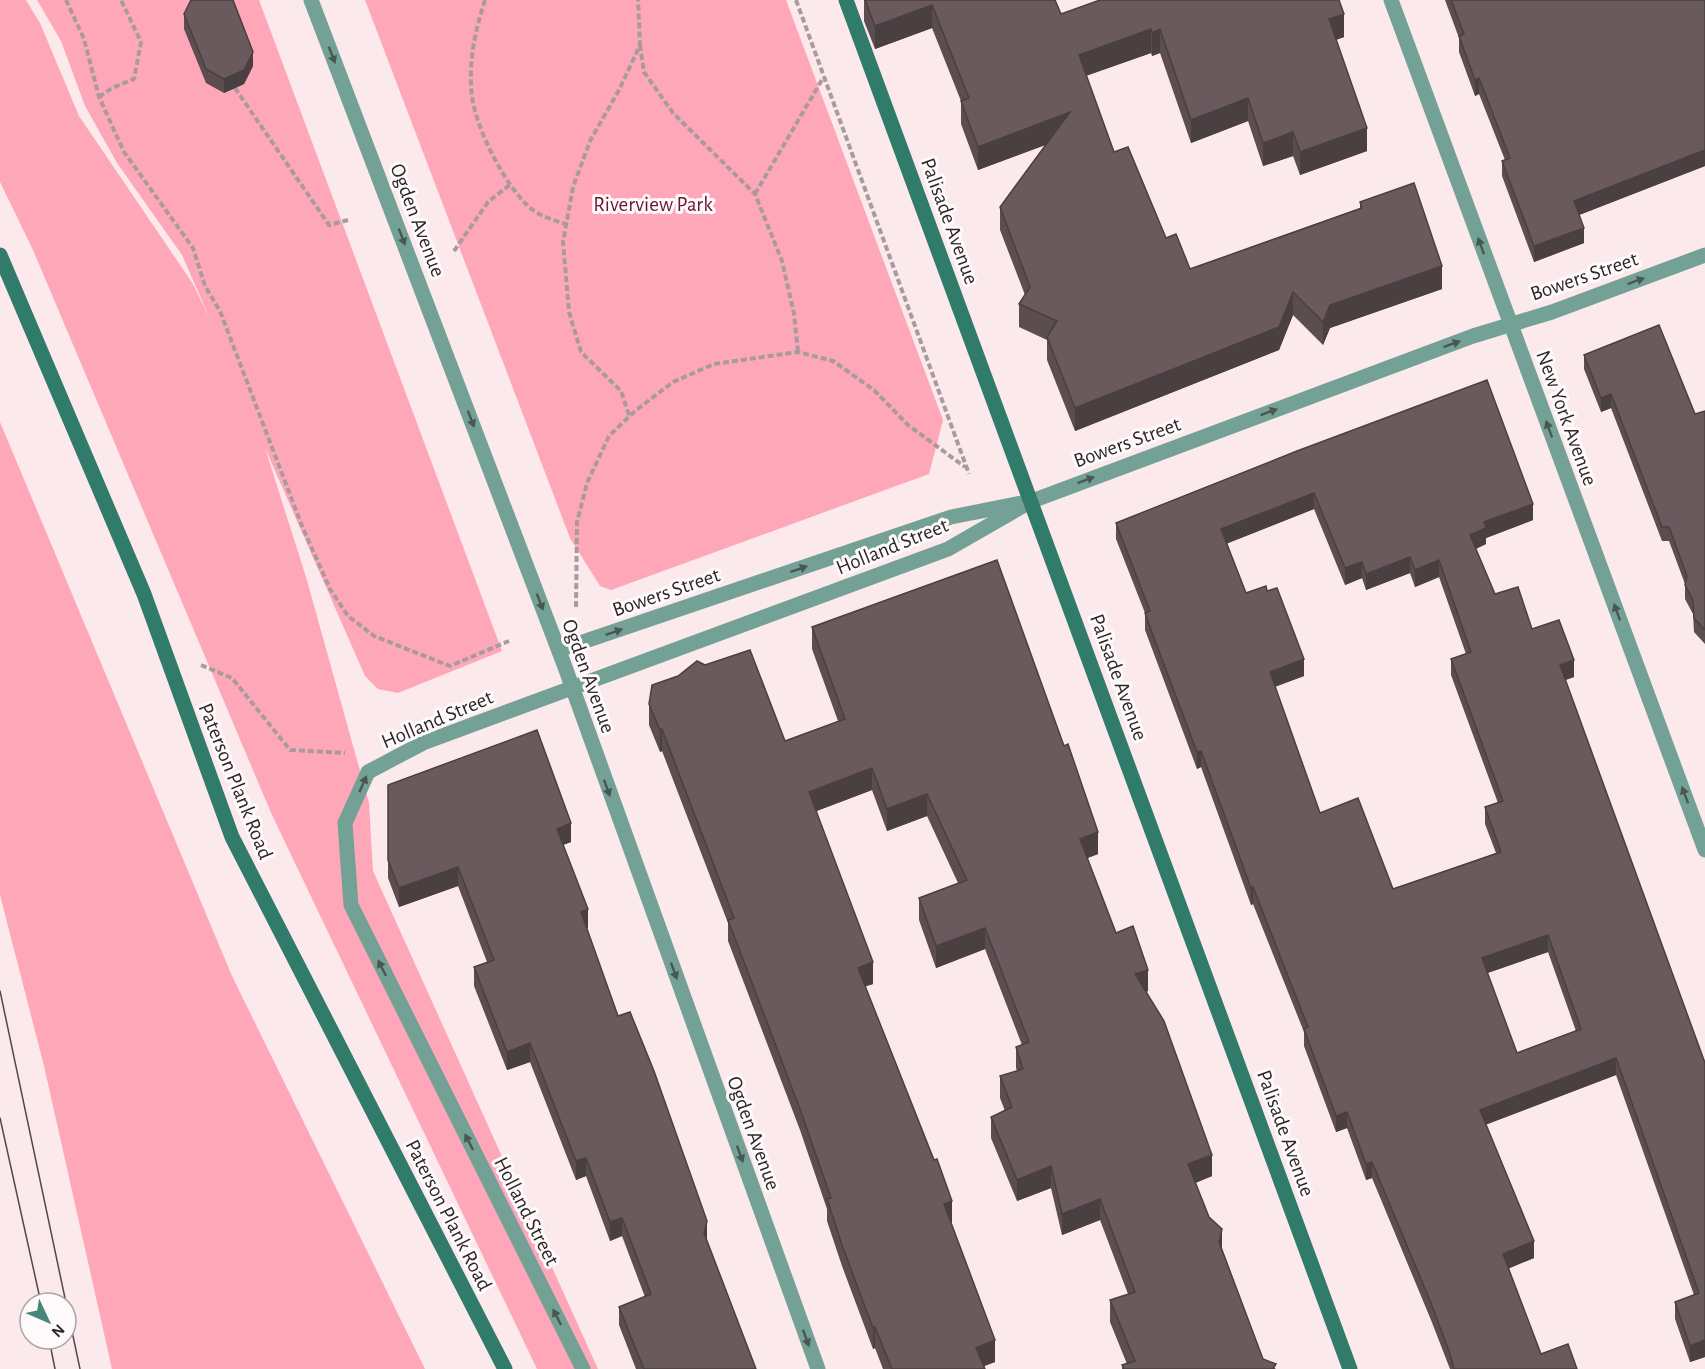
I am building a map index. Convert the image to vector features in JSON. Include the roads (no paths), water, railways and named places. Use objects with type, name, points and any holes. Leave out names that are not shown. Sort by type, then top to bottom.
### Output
[{"type":"main road","name":"Palisade Avenue","points":[[846,0],[1350,1369]]},
{"type":"main road","name":"Paterson Plank Road","points":[[0,255],[144,594],[232,837],[505,1369]]},
{"type":"street","name":"Ogden Avenue","points":[[312,0],[559,650],[818,1369]]},
{"type":"street","name":"New York Avenue","points":[[1391,0],[1705,850]]},
{"type":"street","name":"Bowers Street","points":[[559,650],[951,517],[1032,501],[1509,323],[1552,312],[1705,255]]},
{"type":"street","name":"Holland Street","points":[[583,1369],[351,905],[345,823],[368,772],[423,743],[948,549],[1032,501]]},
{"type":"tram line","points":[[0,991],[80,1369]]},
{"type":"tram line","points":[[0,1118],[38,1291]]},
{"type":"tram line","points":[[51,1351],[55,1369]]},
{"type":"park label","name":"Riverview Park","points":[[653,204]]}]
